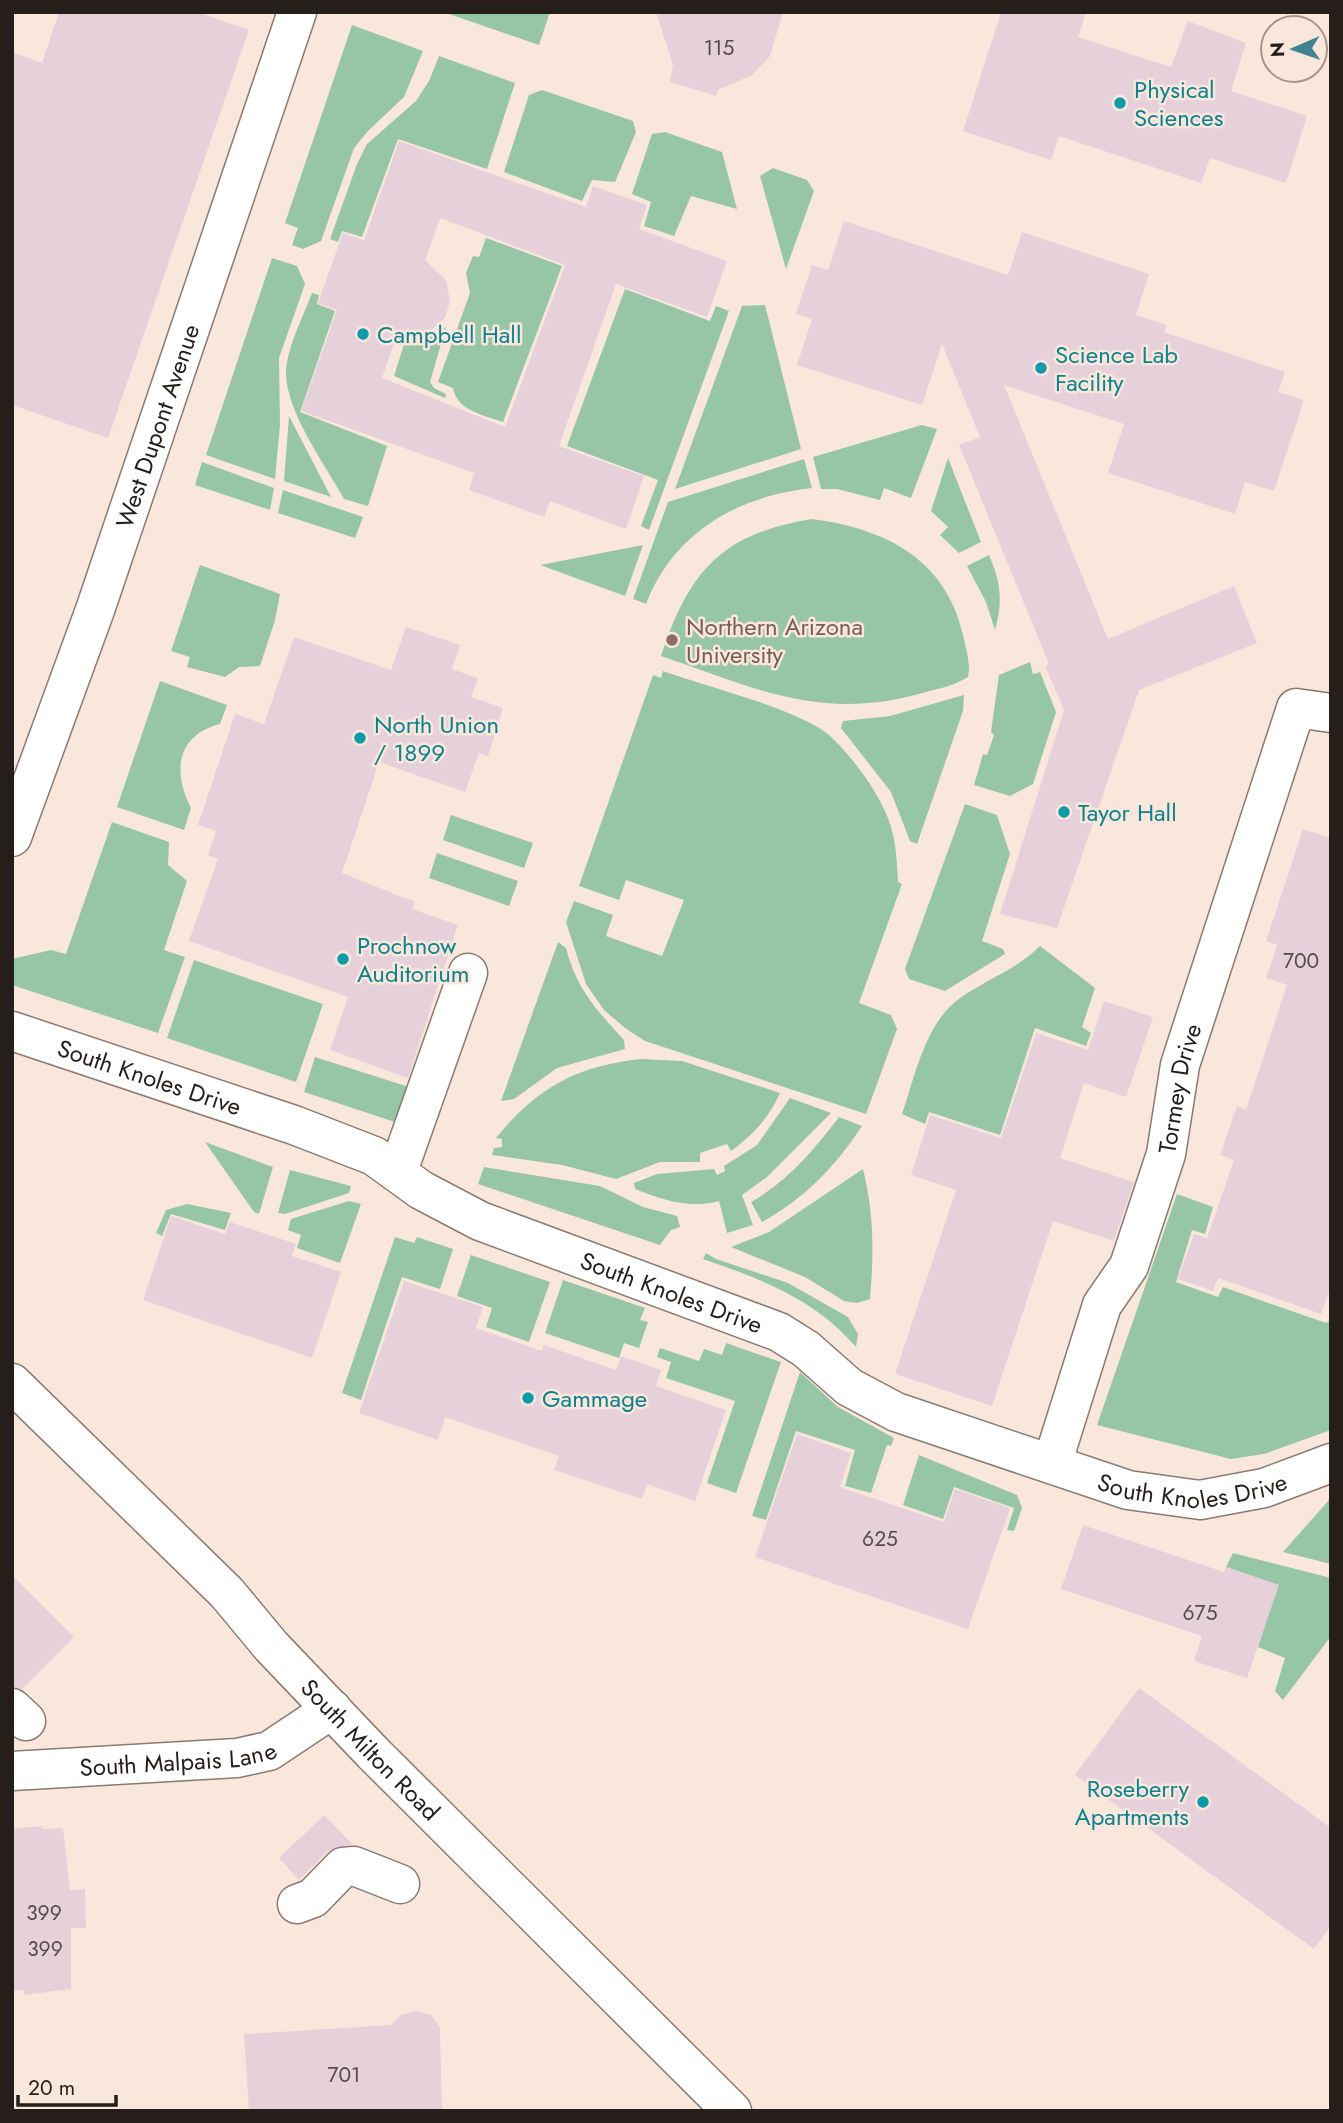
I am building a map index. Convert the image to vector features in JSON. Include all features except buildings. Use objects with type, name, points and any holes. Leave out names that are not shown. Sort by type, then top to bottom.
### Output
[{"type":"street","name":"West Dupont Avenue","points":[[12,837],[94,610],[297,12]]},
{"type":"street","name":"Tormey Drive","points":[[1052,1464],[1102,1306],[1129,1266],[1166,1154],[1180,1065],[1314,710]]},
{"type":"street","points":[[398,1171],[468,972]]},
{"type":"street","name":"South Knoles Drive","points":[[12,1031],[294,1125],[374,1156],[421,1190],[480,1221],[779,1332],[806,1349],[849,1387],[896,1412],[1128,1490],[1200,1500],[1264,1488],[1331,1463]]},
{"type":"street","name":"South Milton Road","points":[[12,1383],[227,1593],[331,1709],[732,2111]]},
{"type":"street","name":"South Malpais Lane","points":[[12,1771],[237,1758],[269,1751],[331,1709]]},
{"type":"street","points":[[297,1904],[313,1898],[343,1867],[354,1866],[400,1884]]},
{"type":"green space","points":[[443,12],[550,12],[539,45]]},
{"type":"green space","points":[[352,25],[423,51],[404,97],[354,148],[321,241],[303,249],[292,245],[298,228],[285,223]]},
{"type":"green space","points":[[439,56],[515,83],[487,169],[398,139],[362,237],[342,231],[338,242],[330,239],[367,144],[416,101],[429,81]]},
{"type":"green space","points":[[542,90],[633,121],[636,132],[615,182],[592,180],[582,201],[504,172],[529,95]]},
{"type":"green space","points":[[665,132],[722,152],[737,209],[691,196],[674,236],[644,226],[651,202],[632,194],[652,134]]},
{"type":"green space","points":[[773,168],[807,180],[814,191],[786,269],[760,176]]},
{"type":"green space","points":[[486,238],[562,266],[503,422],[466,407],[460,402],[453,388],[438,382],[470,293],[466,273],[473,256],[479,257]]},
{"type":"green space","points":[[272,258],[297,266],[305,284],[279,358],[280,425],[275,479],[206,455]]},
{"type":"green space","points":[[625,289],[710,321],[716,306],[729,311],[649,530],[641,526],[658,480],[567,446]]},
{"type":"green space","points":[[312,293],[319,295],[317,304],[335,311],[300,412],[387,446],[368,506],[344,499],[299,420],[287,387],[286,371],[290,351]]},
{"type":"green space","points":[[765,305],[801,449],[675,489],[742,306]]},
{"type":"green space","points":[[446,327],[430,382],[434,388],[446,394],[445,398],[394,376],[405,341],[434,336]]},
{"type":"green space","points":[[289,416],[331,497],[284,481]]},
{"type":"green space","points":[[922,425],[937,429],[911,498],[884,488],[880,500],[837,489],[821,489],[813,457]]},
{"type":"green space","points":[[948,458],[981,542],[959,553],[940,535],[948,527],[931,511]]},
{"type":"green space","points":[[804,459],[812,488],[759,499],[712,522],[691,538],[673,557],[646,604],[633,599],[668,502]]},
{"type":"green space","points":[[202,462],[274,488],[270,510],[195,485]]},
{"type":"green space","points":[[283,490],[363,517],[355,538],[278,513]]},
{"type":"green space","points":[[812,519],[838,523],[886,539],[926,567],[955,608],[968,656],[968,677],[945,687],[886,701],[852,704],[820,702],[758,689],[661,656],[684,601],[697,579],[713,561],[754,535]]},
{"type":"green space","points":[[643,545],[625,596],[540,565]]},
{"type":"green space","points":[[989,555],[1000,592],[995,630],[986,602],[967,566]]},
{"type":"green space","points":[[200,565],[280,594],[275,620],[260,666],[239,667],[225,677],[187,667],[190,657],[171,651]]},
{"type":"green space","points":[[1030,662],[1033,674],[1040,672],[1056,712],[1033,784],[1010,796],[974,785],[983,754],[987,755],[994,735],[991,732],[999,675]]},
{"type":"green space","points":[[663,671],[774,707],[815,725],[846,752],[883,807],[891,826],[898,882],[902,884],[859,1003],[891,1015],[897,1029],[866,1114],[645,1041],[604,1010],[586,984],[566,922],[574,901],[613,915],[606,936],[662,956],[684,900],[626,880],[619,900],[579,886],[653,675],[661,678]]},
{"type":"green space","points":[[160,681],[227,705],[220,724],[195,737],[182,756],[181,781],[191,808],[184,830],[117,807]]},
{"type":"green space","points":[[964,695],[963,711],[917,844],[910,841],[891,792],[841,728],[843,721],[890,716]]},
{"type":"green space","points":[[965,804],[997,815],[1010,854],[982,941],[1003,949],[1005,954],[945,991],[909,979],[905,969]]},
{"type":"green space","points":[[451,815],[533,843],[524,868],[443,840]]},
{"type":"green space","points":[[112,822],[169,842],[168,865],[187,881],[164,950],[185,957],[158,1033],[12,985],[12,959],[51,950],[66,954]]},
{"type":"green space","points":[[437,853],[518,881],[509,906],[429,878]]},
{"type":"green space","points":[[558,942],[566,948],[576,976],[589,998],[624,1040],[625,1049],[557,1068],[514,1099],[501,1101]]},
{"type":"green space","points":[[1040,946],[1095,988],[1082,1027],[1091,1033],[1086,1046],[1035,1028],[1000,1135],[929,1112],[925,1124],[902,1114],[917,1066],[939,1019],[963,996],[1012,967]]},
{"type":"green space","points":[[194,960],[323,1004],[296,1082],[167,1038]]},
{"type":"green space","points":[[315,1057],[412,1088],[401,1124],[304,1092]]},
{"type":"green space","points":[[641,1059],[682,1061],[780,1093],[760,1125],[746,1139],[731,1151],[727,1144],[700,1153],[700,1162],[660,1162],[616,1179],[562,1165],[492,1155],[494,1148],[502,1147],[502,1139],[496,1138],[511,1121],[560,1082],[597,1067]]},
{"type":"green space","points":[[790,1098],[831,1113],[767,1177],[742,1195],[753,1225],[727,1233],[719,1201],[687,1204],[635,1189],[634,1183],[657,1174],[714,1169],[717,1175],[725,1171],[724,1166],[757,1145]]},
{"type":"green space","points":[[839,1117],[862,1126],[818,1180],[792,1203],[762,1222],[751,1202],[777,1185],[800,1164]]},
{"type":"green space","points":[[205,1142],[273,1167],[259,1214],[254,1212]]},
{"type":"green space","points":[[484,1167],[600,1186],[643,1207],[677,1216],[680,1227],[671,1230],[660,1245],[478,1184]]},
{"type":"green space","points":[[863,1169],[872,1234],[870,1299],[857,1303],[844,1301],[805,1277],[731,1247],[769,1232]]},
{"type":"green space","points":[[290,1170],[351,1186],[349,1193],[285,1214],[278,1213]]},
{"type":"green space","points":[[1177,1194],[1213,1207],[1205,1234],[1192,1230],[1176,1282],[1218,1297],[1223,1287],[1326,1323],[1331,1320],[1331,1430],[1264,1454],[1231,1459],[1097,1425]]},
{"type":"green space","points":[[349,1201],[361,1204],[340,1263],[297,1248],[301,1235],[288,1230],[291,1219]]},
{"type":"green space","points":[[187,1204],[231,1213],[225,1230],[171,1214],[162,1236],[156,1233],[166,1210]]},
{"type":"green space","points":[[395,1237],[414,1243],[417,1237],[453,1249],[440,1289],[402,1277],[361,1400],[342,1393]]},
{"type":"green space","points":[[706,1253],[716,1259],[788,1283],[848,1317],[858,1334],[856,1347],[840,1330],[805,1303],[746,1274],[703,1259]]},
{"type":"green space","points":[[471,1255],[550,1282],[529,1342],[486,1327],[492,1308],[457,1296]]},
{"type":"green space","points":[[563,1280],[645,1308],[640,1320],[648,1322],[639,1348],[624,1343],[619,1358],[545,1333]]},
{"type":"green space","points":[[726,1343],[781,1362],[736,1493],[707,1483],[735,1401],[666,1378],[671,1362],[657,1357],[660,1348],[699,1361],[704,1349],[722,1355]]},
{"type":"green space","points":[[800,1372],[838,1407],[894,1438],[891,1446],[887,1445],[871,1493],[845,1486],[855,1450],[796,1431],[766,1520],[752,1516]]},
{"type":"green space","points":[[919,1455],[1017,1495],[1022,1508],[1014,1531],[1007,1530],[1014,1508],[954,1487],[943,1519],[903,1505]]},
{"type":"green space","points":[[1331,1499],[1331,1564],[1283,1552],[1329,1500]]},
{"type":"green space","points":[[1233,1553],[1331,1578],[1331,1636],[1283,1700],[1275,1691],[1285,1658],[1258,1647],[1278,1585],[1226,1567]]},
{"type":"place","name":"Physical Sciences","points":[[1120,103]]},
{"type":"place","name":"Campbell Hall","points":[[363,334]]},
{"type":"place","name":"Science Lab Facility","points":[[1041,368]]},
{"type":"place","name":"Northern Arizona University","points":[[672,640]]},
{"type":"place","name":"North Union / 1899","points":[[360,738]]},
{"type":"place","name":"Tayor Hall","points":[[1064,812]]},
{"type":"place","name":"Prochnow Auditorium","points":[[343,959]]},
{"type":"place","name":"Gammage","points":[[528,1398]]},
{"type":"place","name":"Roseberry Apartments","points":[[1203,1802]]}]
